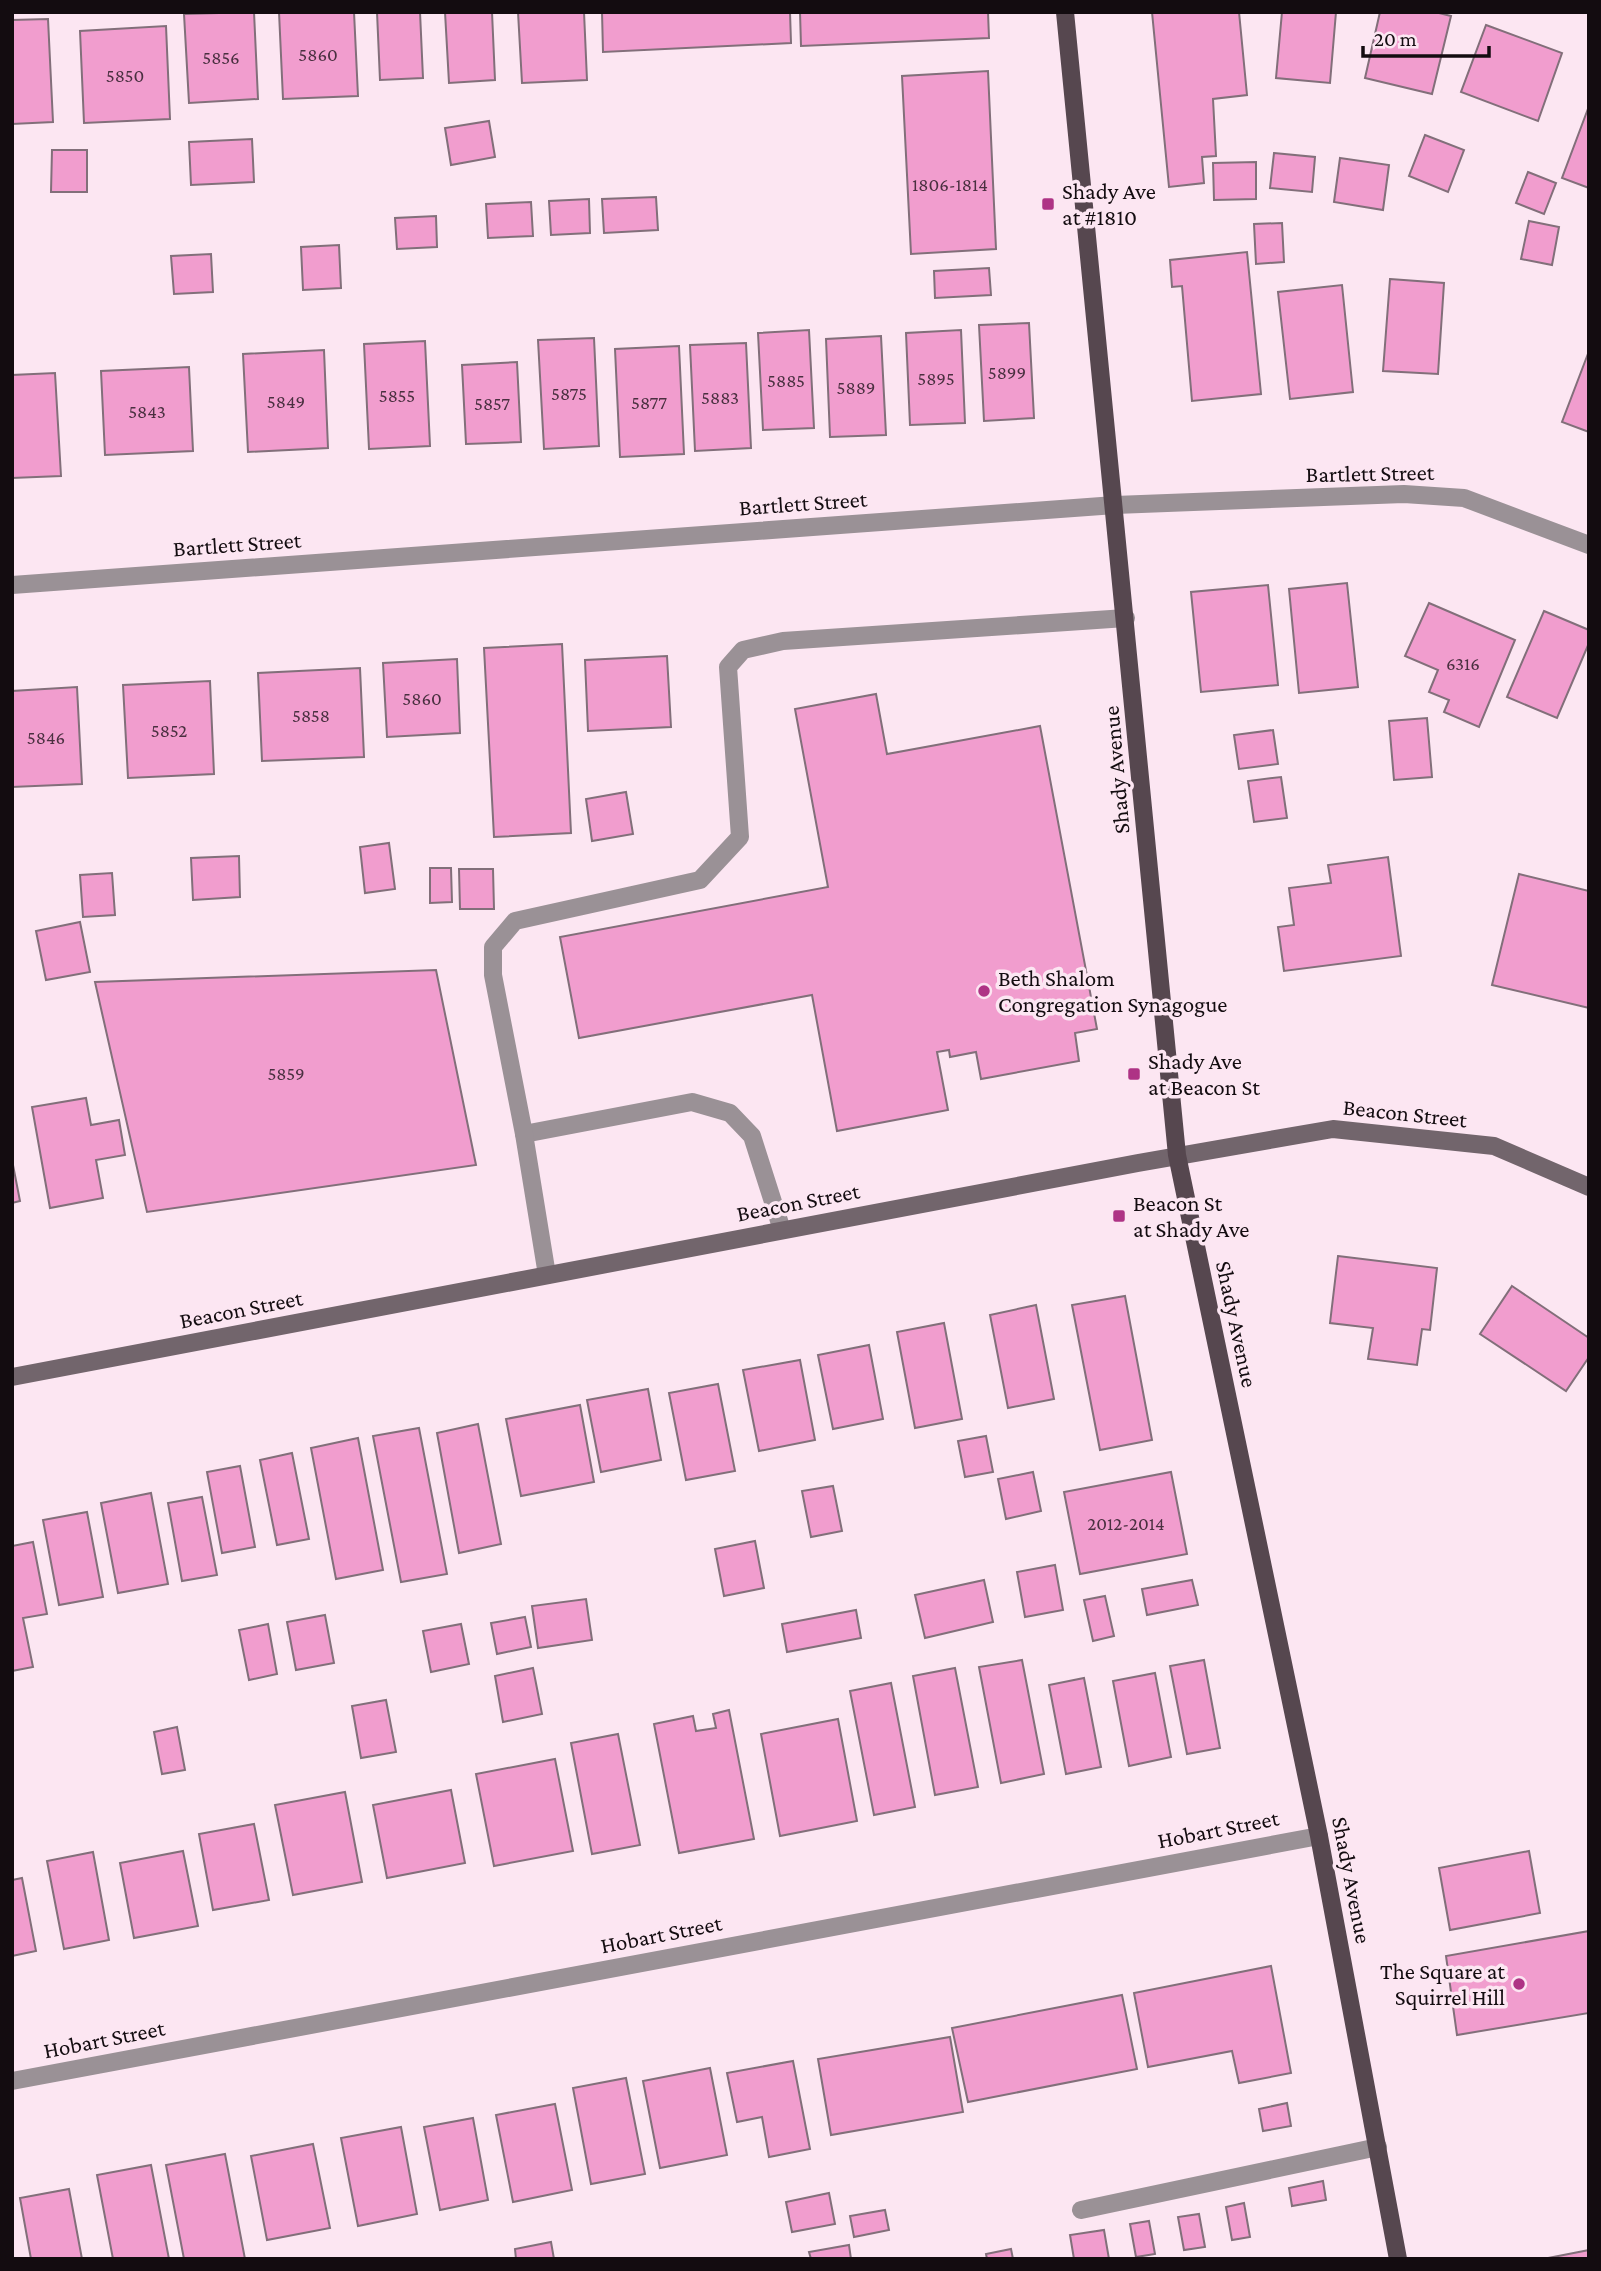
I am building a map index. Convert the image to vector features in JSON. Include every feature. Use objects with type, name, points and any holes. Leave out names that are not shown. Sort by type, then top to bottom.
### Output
[{"type":"main road","name":"Shady Avenue","points":[[1066,12],[1177,1156],[1319,1836],[1398,2259]]},
{"type":"main road","name":"Beacon Street","points":[[12,1377],[782,1230],[1333,1129],[1494,1146],[1589,1188]]},
{"type":"street","name":"Bartlett Street","points":[[12,585],[1115,505],[1404,494],[1464,498],[1589,545]]},
{"type":"street","points":[[547,1275],[524,1134],[493,975],[493,947],[515,921],[700,880],[740,836],[728,667],[743,650],[783,641],[1126,618]]},
{"type":"street","points":[[524,1134],[692,1102],[730,1112],[752,1136],[782,1230]]},
{"type":"street","name":"Hobart Street","points":[[12,2081],[1319,1836]]},
{"type":"street","points":[[1081,2210],[1378,2147]]},
{"type":"building","points":[[254,12],[258,99],[189,103],[184,14]]},
{"type":"building","points":[[279,12],[354,12],[358,96],[283,99]]},
{"type":"building","points":[[377,12],[420,12],[423,78],[380,80]]},
{"type":"building","points":[[445,12],[492,12],[495,80],[449,83]]},
{"type":"building","points":[[518,12],[584,12],[587,80],[522,83]]},
{"type":"building","points":[[602,12],[790,12],[791,43],[603,52]]},
{"type":"building","points":[[800,12],[988,12],[989,38],[801,46]]},
{"type":"building","points":[[1152,12],[1239,12],[1247,95],[1213,99],[1216,156],[1202,157],[1204,183],[1169,187]]},
{"type":"building","points":[[1282,12],[1336,12],[1330,83],[1276,78]]},
{"type":"building","points":[[1380,12],[1435,12],[1451,16],[1432,94],[1365,78]]},
{"type":"building","points":[[48,19],[53,122],[12,124],[12,20]]},
{"type":"building","points":[[1486,25],[1562,53],[1538,121],[1461,92]]},
{"type":"building","points":[[166,26],[170,119],[84,123],[80,31]]},
{"type":"building","points":[[988,71],[996,249],[911,254],[902,76]]},
{"type":"building","points":[[1589,106],[1589,188],[1562,178]]},
{"type":"building","points":[[489,121],[495,157],[451,165],[445,128]]},
{"type":"building","points":[[1425,135],[1464,150],[1448,192],[1409,176]]},
{"type":"building","points":[[252,139],[254,182],[191,185],[189,142]]},
{"type":"building","points":[[52,150],[87,150],[87,192],[51,192]]},
{"type":"building","points":[[1274,153],[1315,157],[1312,192],[1270,188]]},
{"type":"building","points":[[1340,158],[1389,165],[1383,210],[1334,202]]},
{"type":"building","points":[[1256,162],[1256,199],[1214,200],[1213,163]]},
{"type":"building","points":[[1528,172],[1556,183],[1544,214],[1516,203]]},
{"type":"building","points":[[656,197],[658,230],[604,233],[602,199]]},
{"type":"building","points":[[589,199],[590,233],[551,235],[549,201]]},
{"type":"building","points":[[531,202],[533,236],[488,238],[486,204]]},
{"type":"building","points":[[436,216],[437,247],[397,249],[395,218]]},
{"type":"building","points":[[1529,221],[1559,227],[1552,265],[1521,259]]},
{"type":"building","points":[[1282,223],[1284,262],[1256,264],[1254,224]]},
{"type":"building","points":[[339,245],[341,288],[303,290],[301,247]]},
{"type":"building","points":[[1247,252],[1261,394],[1192,401],[1182,286],[1172,287],[1170,260]]},
{"type":"building","points":[[211,254],[213,292],[174,294],[171,256]]},
{"type":"building","points":[[989,268],[991,295],[935,298],[934,271]]},
{"type":"building","points":[[1390,279],[1444,283],[1438,374],[1383,371]]},
{"type":"building","points":[[1342,285],[1353,392],[1290,399],[1278,292]]},
{"type":"building","points":[[1029,323],[1034,418],[984,421],[979,325]]},
{"type":"building","points":[[809,330],[814,428],[763,430],[758,333]]},
{"type":"building","points":[[961,330],[965,423],[910,425],[906,333]]},
{"type":"building","points":[[881,336],[886,435],[830,437],[826,339]]},
{"type":"building","points":[[594,338],[599,446],[544,449],[538,340]]},
{"type":"building","points":[[425,341],[430,446],[369,449],[364,344]]},
{"type":"building","points":[[746,343],[751,448],[695,451],[690,345]]},
{"type":"building","points":[[679,346],[684,454],[620,457],[615,349]]},
{"type":"building","points":[[324,350],[328,448],[248,452],[243,354]]},
{"type":"building","points":[[1589,351],[1589,432],[1562,422]]},
{"type":"building","points":[[517,362],[521,442],[466,444],[462,365]]},
{"type":"building","points":[[189,367],[193,451],[105,455],[101,371]]},
{"type":"building","points":[[55,373],[61,476],[12,478],[12,375]]},
{"type":"building","points":[[1347,583],[1358,687],[1299,693],[1289,589]]},
{"type":"building","points":[[1268,585],[1278,685],[1201,692],[1191,592]]},
{"type":"building","points":[[1429,603],[1515,640],[1479,727],[1444,712],[1449,700],[1429,692],[1438,670],[1405,656]]},
{"type":"building","points":[[1544,611],[1589,630],[1589,643],[1557,718],[1507,697]]},
{"type":"building","points":[[562,644],[571,833],[494,837],[484,648]]},
{"type":"building","points":[[667,656],[671,727],[588,731],[585,660]]},
{"type":"building","points":[[457,659],[460,733],[387,737],[383,663]]},
{"type":"building","points":[[360,668],[364,757],[262,761],[258,673]]},
{"type":"building","points":[[210,681],[214,774],[128,778],[123,685]]},
{"type":"building","points":[[77,687],[82,784],[12,787],[12,691]]},
{"type":"building","points":[[876,694],[887,754],[1040,726],[1097,1029],[1075,1033],[1079,1061],[981,1079],[976,1052],[950,1057],[949,1050],[937,1052],[948,1110],[837,1131],[812,995],[579,1038],[560,937],[828,887],[795,709]]},
{"type":"building","points":[[1427,718],[1432,777],[1394,780],[1389,721]]},
{"type":"building","points":[[1273,730],[1278,764],[1239,769],[1234,735]]},
{"type":"building","points":[[1281,777],[1287,818],[1254,822],[1248,781]]},
{"type":"building","points":[[626,792],[633,834],[592,841],[586,799]]},
{"type":"building","points":[[389,843],[395,889],[365,893],[360,847]]},
{"type":"building","points":[[239,856],[240,897],[193,900],[191,858]]},
{"type":"building","points":[[1388,857],[1401,956],[1284,971],[1278,927],[1294,925],[1289,888],[1331,883],[1328,865]]},
{"type":"building","points":[[430,868],[451,868],[452,902],[430,903]]},
{"type":"building","points":[[459,869],[493,869],[494,909],[460,909]]},
{"type":"building","points":[[112,873],[115,915],[83,917],[80,875]]},
{"type":"building","points":[[1519,874],[1589,891],[1589,1008],[1492,985]]},
{"type":"building","points":[[80,922],[90,972],[46,980],[36,931]]},
{"type":"building","points":[[436,970],[476,1165],[147,1212],[95,982]]},
{"type":"building","points":[[86,1098],[91,1125],[119,1120],[125,1155],[96,1160],[103,1198],[50,1208],[32,1107]]},
{"type":"building","points":[[12,1160],[20,1201],[12,1203]]},
{"type":"building","points":[[1338,1256],[1437,1268],[1430,1330],[1422,1329],[1417,1365],[1368,1359],[1373,1328],[1330,1323]]},
{"type":"building","points":[[1512,1286],[1589,1338],[1589,1357],[1566,1391],[1480,1334]]},
{"type":"building","points":[[1125,1296],[1152,1440],[1100,1450],[1072,1305]]},
{"type":"building","points":[[1036,1305],[1054,1399],[1008,1408],[990,1315]]},
{"type":"building","points":[[944,1323],[962,1419],[915,1428],[897,1332]]},
{"type":"building","points":[[869,1345],[883,1419],[833,1429],[818,1355]]},
{"type":"building","points":[[800,1360],[815,1440],[759,1451],[743,1370]]},
{"type":"building","points":[[718,1384],[735,1471],[686,1480],[669,1393]]},
{"type":"building","points":[[648,1389],[661,1460],[601,1472],[587,1400]]},
{"type":"building","points":[[580,1405],[594,1482],[521,1496],[506,1419]]},
{"type":"building","points":[[478,1424],[501,1544],[459,1553],[437,1433]]},
{"type":"building","points":[[419,1428],[447,1574],[401,1582],[373,1436]]},
{"type":"building","points":[[986,1436],[993,1472],[965,1477],[958,1441]]},
{"type":"building","points":[[358,1438],[383,1570],[336,1579],[311,1448]]},
{"type":"building","points":[[292,1453],[309,1539],[277,1545],[260,1460]]},
{"type":"building","points":[[240,1466],[255,1547],[222,1553],[207,1472]]},
{"type":"building","points":[[1033,1472],[1041,1511],[1006,1519],[998,1479]]},
{"type":"building","points":[[1171,1472],[1187,1554],[1080,1574],[1064,1492]]},
{"type":"building","points":[[833,1486],[842,1531],[811,1537],[802,1491]]},
{"type":"building","points":[[151,1493],[168,1584],[118,1593],[101,1503]]},
{"type":"building","points":[[202,1497],[217,1575],[182,1581],[168,1503]]},
{"type":"building","points":[[87,1512],[103,1597],[59,1605],[43,1520]]},
{"type":"building","points":[[755,1541],[764,1588],[724,1596],[715,1549]]},
{"type":"building","points":[[33,1542],[47,1614],[23,1618],[33,1667],[12,1671],[12,1546]]},
{"type":"building","points":[[1055,1565],[1063,1610],[1025,1617],[1017,1572]]},
{"type":"building","points":[[984,1580],[993,1622],[925,1638],[915,1595]]},
{"type":"building","points":[[1192,1580],[1198,1605],[1147,1615],[1142,1589]]},
{"type":"building","points":[[1105,1596],[1114,1636],[1093,1641],[1084,1600]]},
{"type":"building","points":[[586,1599],[592,1640],[538,1648],[532,1606]]},
{"type":"building","points":[[856,1610],[861,1638],[787,1652],[782,1624]]},
{"type":"building","points":[[325,1615],[334,1663],[296,1670],[287,1622]]},
{"type":"building","points":[[525,1617],[531,1647],[497,1654],[491,1623]]},
{"type":"building","points":[[268,1624],[277,1674],[249,1680],[239,1630]]},
{"type":"building","points":[[461,1624],[469,1664],[431,1672],[423,1631]]},
{"type":"building","points":[[1022,1660],[1044,1774],[1001,1783],[979,1667]]},
{"type":"building","points":[[1204,1660],[1220,1748],[1187,1754],[1170,1666]]},
{"type":"building","points":[[533,1668],[542,1714],[503,1722],[495,1676]]},
{"type":"building","points":[[955,1668],[978,1787],[935,1795],[913,1676]]},
{"type":"building","points":[[1155,1673],[1171,1757],[1129,1766],[1113,1681]]},
{"type":"building","points":[[1084,1678],[1101,1767],[1066,1774],[1049,1685]]},
{"type":"building","points":[[891,1683],[915,1807],[874,1815],[850,1691]]},
{"type":"building","points":[[386,1700],[396,1752],[361,1758],[352,1706]]},
{"type":"building","points":[[729,1710],[754,1839],[679,1853],[654,1724],[693,1716],[696,1731],[716,1728],[713,1714]]},
{"type":"building","points":[[838,1719],[857,1821],[780,1836],[761,1734]]},
{"type":"building","points":[[177,1727],[185,1770],[162,1774],[154,1732]]},
{"type":"building","points":[[618,1734],[640,1845],[592,1854],[571,1743]]},
{"type":"building","points":[[555,1759],[573,1851],[494,1866],[476,1774]]},
{"type":"building","points":[[451,1790],[465,1863],[387,1878],[373,1805]]},
{"type":"building","points":[[345,1792],[362,1882],[293,1895],[275,1805]]},
{"type":"building","points":[[254,1824],[269,1900],[213,1910],[199,1834]]},
{"type":"building","points":[[183,1851],[198,1926],[134,1938],[120,1863]]},
{"type":"building","points":[[1529,1851],[1540,1913],[1450,1930],[1439,1868]]},
{"type":"building","points":[[93,1852],[109,1940],[64,1949],[47,1861]]},
{"type":"building","points":[[22,1878],[36,1951],[12,1956],[12,1880]]},
{"type":"building","name":"The Square at Squirrel Hill","points":[[1589,1931],[1589,2013],[1457,2035],[1446,1956]]},
{"type":"building","points":[[1271,1966],[1291,2073],[1239,2083],[1232,2051],[1148,2067],[1134,1993]]},
{"type":"building","points":[[1122,1995],[1137,2069],[968,2102],[952,2028]]},
{"type":"building","points":[[950,2037],[963,2112],[831,2135],[818,2059]]},
{"type":"building","points":[[793,2061],[810,2149],[769,2157],[762,2117],[737,2122],[727,2073]]},
{"type":"building","points":[[710,2068],[727,2155],[660,2168],[643,2081]]},
{"type":"building","points":[[626,2078],[645,2174],[591,2184],[573,2088]]},
{"type":"building","points":[[1287,2103],[1291,2126],[1263,2131],[1259,2109]]},
{"type":"building","points":[[555,2104],[572,2190],[513,2202],[496,2115]]},
{"type":"building","points":[[473,2118],[488,2200],[440,2210],[424,2127]]},
{"type":"building","points":[[401,2127],[417,2214],[358,2226],[341,2138]]},
{"type":"building","points":[[313,2144],[330,2228],[267,2240],[251,2156]]},
{"type":"building","points":[[225,2154],[245,2259],[184,2259],[166,2165]]},
{"type":"building","points":[[151,2165],[169,2259],[113,2259],[97,2175]]},
{"type":"building","points":[[1323,2181],[1326,2200],[1292,2206],[1289,2188]]},
{"type":"building","points":[[69,2189],[82,2259],[31,2259],[20,2198]]},
{"type":"building","points":[[829,2193],[835,2224],[792,2232],[786,2202]]},
{"type":"building","points":[[1244,2203],[1250,2237],[1232,2240],[1226,2207]]},
{"type":"building","points":[[885,2210],[889,2230],[854,2237],[850,2216]]},
{"type":"building","points":[[1199,2214],[1205,2247],[1184,2250],[1178,2217]]},
{"type":"building","points":[[1149,2221],[1155,2254],[1136,2257],[1130,2224]]},
{"type":"building","points":[[1104,2230],[1109,2259],[1074,2259],[1070,2235]]},
{"type":"building","points":[[551,2242],[554,2259],[516,2259],[515,2249]]},
{"type":"building","points":[[849,2245],[851,2259],[811,2259],[809,2252]]},
{"type":"building","points":[[1011,2249],[1013,2259],[987,2259],[986,2254]]},
{"type":"building","points":[[1589,2250],[1589,2259],[1543,2259]]},
{"type":"place","name":"Shady Ave at #1810","points":[[1048,204]]},
{"type":"place","name":"Beth Shalom Congregation Synagogue","points":[[984,991]]},
{"type":"place","name":"Shady Ave at Beacon St","points":[[1134,1074]]},
{"type":"place","name":"Beacon St at Shady Ave","points":[[1119,1216]]},
{"type":"place","name":"The Square at Squirrel Hill","points":[[1519,1984]]}]
